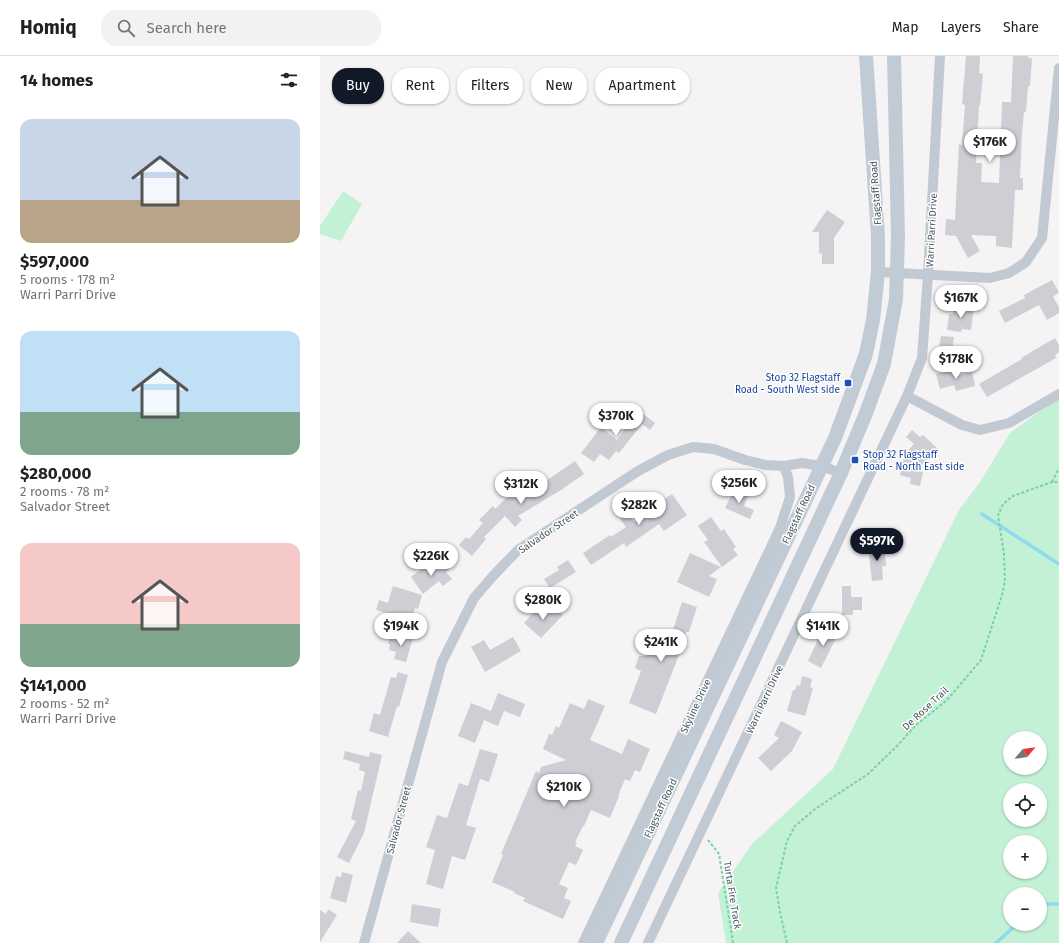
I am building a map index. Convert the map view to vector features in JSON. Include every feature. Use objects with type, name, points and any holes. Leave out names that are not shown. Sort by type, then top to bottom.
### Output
[{"type":"main road","name":"Flagstaff Road","points":[[596,943],[835,438],[866,354],[873,320],[878,272],[878,237],[866,56]]},
{"type":"main road","name":"Flagstaff Road","points":[[621,943],[841,473],[866,413],[884,364],[896,299],[897,274],[898,229],[894,56]]},
{"type":"street","name":"Warri Parri Drive","points":[[648,943],[907,396],[922,358],[940,56]]},
{"type":"street","points":[[878,272],[990,278],[1009,273],[1026,262],[1042,238],[1059,68]]},
{"type":"street","points":[[907,396],[957,422],[980,430],[1009,422],[1059,394]]},
{"type":"street","name":"Salvador Street","points":[[364,943],[442,662],[474,598],[518,550],[638,471],[668,455],[693,448],[714,449],[745,460],[765,465],[784,466],[802,463],[821,466],[841,473]]},
{"type":"street","name":"Skyline Drive","points":[[582,943],[780,528],[790,497],[788,477],[784,466]]},
{"type":"path","points":[[1052,482],[1059,468]]},
{"type":"path","name":"De Rose Trail","points":[[787,943],[776,888],[787,840],[795,826],[815,809],[868,774],[916,725],[947,700],[981,660],[1003,592],[1005,578],[1004,554],[998,515],[1003,504],[1013,496],[1052,482],[1059,482]]},
{"type":"path","name":"Turta Fire Track","points":[[701,832],[718,854],[733,943]]},
{"type":"green space","points":[[343,191],[362,204],[341,241],[320,234],[320,226]]},
{"type":"green space","points":[[1059,397],[1059,943],[726,943],[718,893],[752,844],[833,769],[959,510],[980,482],[1010,433]]},
{"type":"building","points":[[966,56],[980,56],[979,73],[983,74],[979,106],[976,163],[982,163],[981,182],[999,183],[1002,102],[1011,102],[1013,56],[1028,56],[1028,58],[1032,58],[1030,86],[1028,86],[1026,112],[1024,112],[1022,134],[1020,178],[1023,178],[1023,190],[1015,190],[1012,248],[996,246],[996,236],[971,235],[980,251],[968,258],[956,236],[945,235],[946,219],[955,220],[959,144],[962,145],[965,105],[962,104]]},
{"type":"building","points":[[827,210],[845,222],[834,238],[834,264],[822,264],[822,253],[819,254],[819,232],[812,232]]},
{"type":"building","points":[[1052,280],[1059,292],[1053,297],[1059,307],[1059,313],[1047,320],[1039,305],[1005,323],[999,311],[1025,298],[1024,295]]},
{"type":"building","points":[[963,303],[974,305],[971,330],[962,329],[961,332],[947,330],[949,314],[953,314],[953,311],[958,311],[958,307],[962,307]]},
{"type":"building","points":[[941,336],[954,337],[952,355],[938,354]]},
{"type":"building","points":[[1055,338],[1059,345],[1059,352],[1055,355],[1056,358],[987,397],[979,384]]},
{"type":"building","points":[[955,370],[956,376],[972,372],[975,386],[956,391],[954,385],[940,389],[936,374]]},
{"type":"building","points":[[633,406],[655,423],[650,430],[642,424],[619,453],[616,451],[609,460],[600,454],[594,462],[581,453],[601,427],[617,440],[632,419],[626,415]]},
{"type":"building","points":[[912,430],[920,437],[923,435],[938,449],[917,470],[923,472],[920,486],[910,484],[911,478],[900,475],[905,454],[914,444],[906,437]]},
{"type":"building","points":[[575,461],[584,474],[518,516],[522,520],[515,527],[505,516],[484,537],[486,539],[472,556],[459,545],[466,537],[469,539],[483,523],[479,520],[493,506],[495,509],[504,500],[537,480],[540,485]]},
{"type":"building","points":[[734,489],[749,495],[744,506],[754,510],[750,519],[725,508]]},
{"type":"building","points":[[653,493],[659,503],[672,494],[687,515],[664,531],[659,524],[626,547],[624,543],[591,565],[583,553],[610,535],[611,537],[626,527],[620,519],[628,513],[634,522],[650,511],[643,500]]},
{"type":"building","points":[[711,517],[721,531],[724,529],[736,547],[733,549],[738,555],[722,567],[704,542],[708,540],[698,526]]},
{"type":"building","points":[[884,545],[886,566],[882,566],[883,580],[872,581],[868,547]]},
{"type":"building","points":[[690,553],[721,567],[709,576],[717,579],[709,597],[677,582]]},
{"type":"building","points":[[568,560],[576,572],[550,588],[544,579],[559,570],[557,567]]},
{"type":"building","points":[[443,562],[449,570],[446,572],[452,579],[443,586],[439,581],[423,594],[411,577],[425,566],[434,569]]},
{"type":"building","points":[[393,586],[422,595],[418,609],[415,608],[413,616],[409,614],[407,619],[376,610],[379,600],[388,603]]},
{"type":"building","points":[[842,586],[851,586],[851,597],[862,597],[862,610],[853,610],[853,615],[842,615]]},
{"type":"building","points":[[682,602],[697,607],[689,632],[686,632],[682,647],[656,714],[629,703],[641,671],[635,668],[639,656],[646,656],[653,636],[669,642]]},
{"type":"building","points":[[551,604],[563,615],[541,638],[524,623],[536,610],[541,614]]},
{"type":"building","points":[[824,627],[838,634],[821,668],[808,661]]},
{"type":"building","points":[[391,635],[400,637],[401,635],[413,638],[406,662],[394,659],[396,652],[389,650],[390,644],[388,644]]},
{"type":"building","points":[[513,637],[521,651],[485,672],[471,647],[484,640],[490,650]]},
{"type":"building","points":[[398,672],[408,675],[399,707],[397,706],[388,737],[369,731],[374,713],[380,715],[391,677],[396,678]]},
{"type":"building","points":[[802,676],[812,679],[810,687],[813,688],[805,716],[787,711],[793,690],[795,690],[797,685],[800,686]]},
{"type":"building","points":[[498,693],[525,704],[520,717],[504,711],[498,726],[484,720],[475,743],[458,736],[471,703],[491,711]]},
{"type":"building","points":[[588,699],[605,706],[590,740],[622,754],[628,739],[650,749],[640,772],[635,770],[630,781],[625,779],[610,818],[591,810],[575,842],[577,843],[575,846],[583,850],[576,865],[569,862],[559,884],[568,888],[564,898],[571,901],[563,919],[523,901],[525,898],[492,882],[503,855],[501,854],[536,771],[539,773],[541,767],[566,760],[543,749],[549,734],[552,735],[556,726],[559,728],[570,703],[584,709]]},
{"type":"building","points":[[781,721],[802,732],[792,751],[771,771],[758,758],[779,738],[774,735]]},
{"type":"building","points":[[480,749],[498,754],[489,782],[480,779],[466,825],[476,828],[465,860],[452,856],[443,889],[426,884],[435,850],[426,847],[437,815],[447,818],[459,783],[468,786]]},
{"type":"building","points":[[345,751],[369,757],[370,752],[382,755],[364,833],[349,863],[337,857],[356,821],[351,819],[358,790],[361,791],[365,772],[359,770],[360,764],[343,759]]},
{"type":"building","points":[[342,872],[353,875],[346,903],[330,898],[336,876],[341,877]]},
{"type":"building","points":[[412,904],[441,909],[438,927],[410,922]]},
{"type":"building","points":[[328,909],[337,915],[320,942],[320,910],[326,914]]},
{"type":"building","points":[[408,931],[421,943],[397,943]]},
{"type":"waterway","points":[[982,514],[1059,564]]},
{"type":"waterway","points":[[1047,904],[1059,904]]},
{"type":"waterway","points":[[996,943],[1009,931]]},
{"type":"place","name":"Stop 32 Flagstaff Road - South West side","points":[[848,383]]},
{"type":"place","name":"Stop 32 Flagstaff Road - North East side","points":[[855,460]]}]
